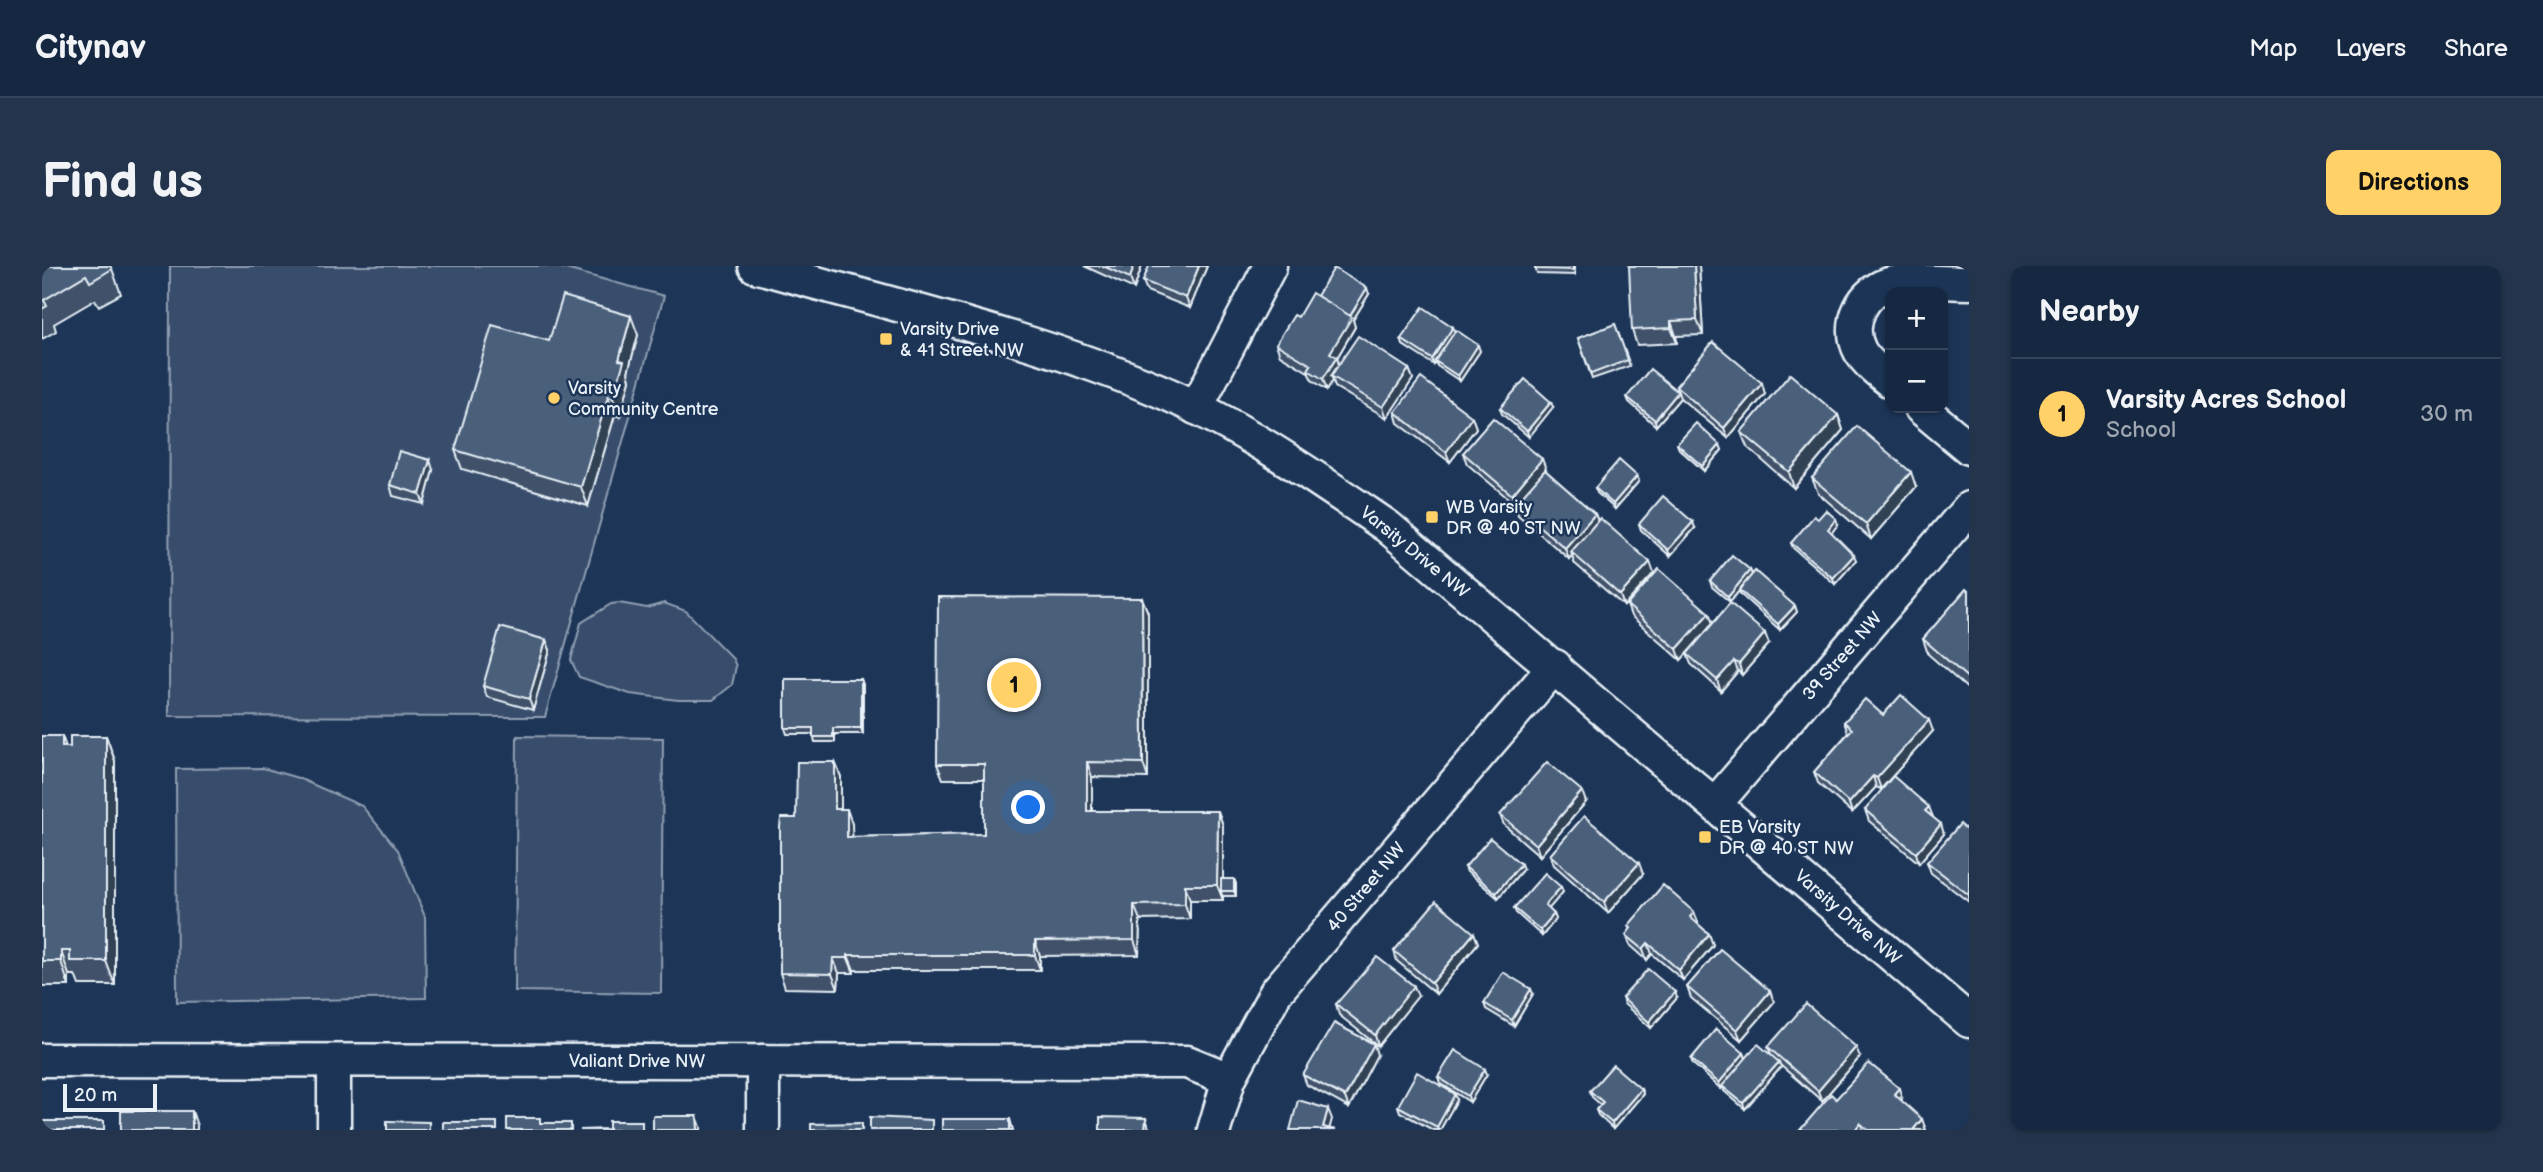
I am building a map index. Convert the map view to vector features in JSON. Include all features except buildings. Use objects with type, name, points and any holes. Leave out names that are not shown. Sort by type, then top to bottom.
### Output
[{"type":"street","name":"Varsity Drive NW","points":[[755,266],[1017,340],[1092,365],[1196,408],[1294,462],[1388,527],[1555,666],[1969,1021]]},
{"type":"street","points":[[1196,408],[1270,266]]},
{"type":"street","points":[[1885,377],[1869,363],[1856,342],[1855,318],[1868,296],[1893,283],[1969,283]]},
{"type":"street","points":[[1927,413],[1969,448]]},
{"type":"street","name":"39 Street NW","points":[[1716,803],[1969,508]]},
{"type":"street","name":"40 Street NW","points":[[1214,1130],[1229,1079],[1276,992],[1555,666]]},
{"type":"street","name":"Valiant Drive NW","points":[[42,1060],[1187,1062],[1229,1079]]},
{"type":"street","points":[[334,1061],[334,1130]]},
{"type":"street","points":[[763,1061],[763,1130]]},
{"type":"shaded area","points":[[170,266],[555,266],[664,296],[545,717],[169,716]]},
{"type":"shaded area","points":[[664,603],[686,611],[733,659],[736,666],[732,685],[713,700],[678,700],[630,694],[579,677],[571,660],[581,623],[611,604],[647,608]]},
{"type":"shaded area","points":[[517,736],[663,738],[661,993],[515,991]]},
{"type":"shaded area","points":[[263,768],[298,778],[362,806],[398,850],[425,917],[426,998],[177,1002],[176,769]]},
{"type":"place","name":"Varsity Drive & 41 Street NW","points":[[886,339]]},
{"type":"place","name":"Varsity Community Centre","points":[[554,398]]},
{"type":"place","name":"WB Varsity DR @ 40 ST NW","points":[[1432,517]]},
{"type":"place","name":"Varsity Acres School","points":[[1014,685]]},
{"type":"place","name":"EB Varsity DR @ 40 ST NW","points":[[1705,837]]}]
